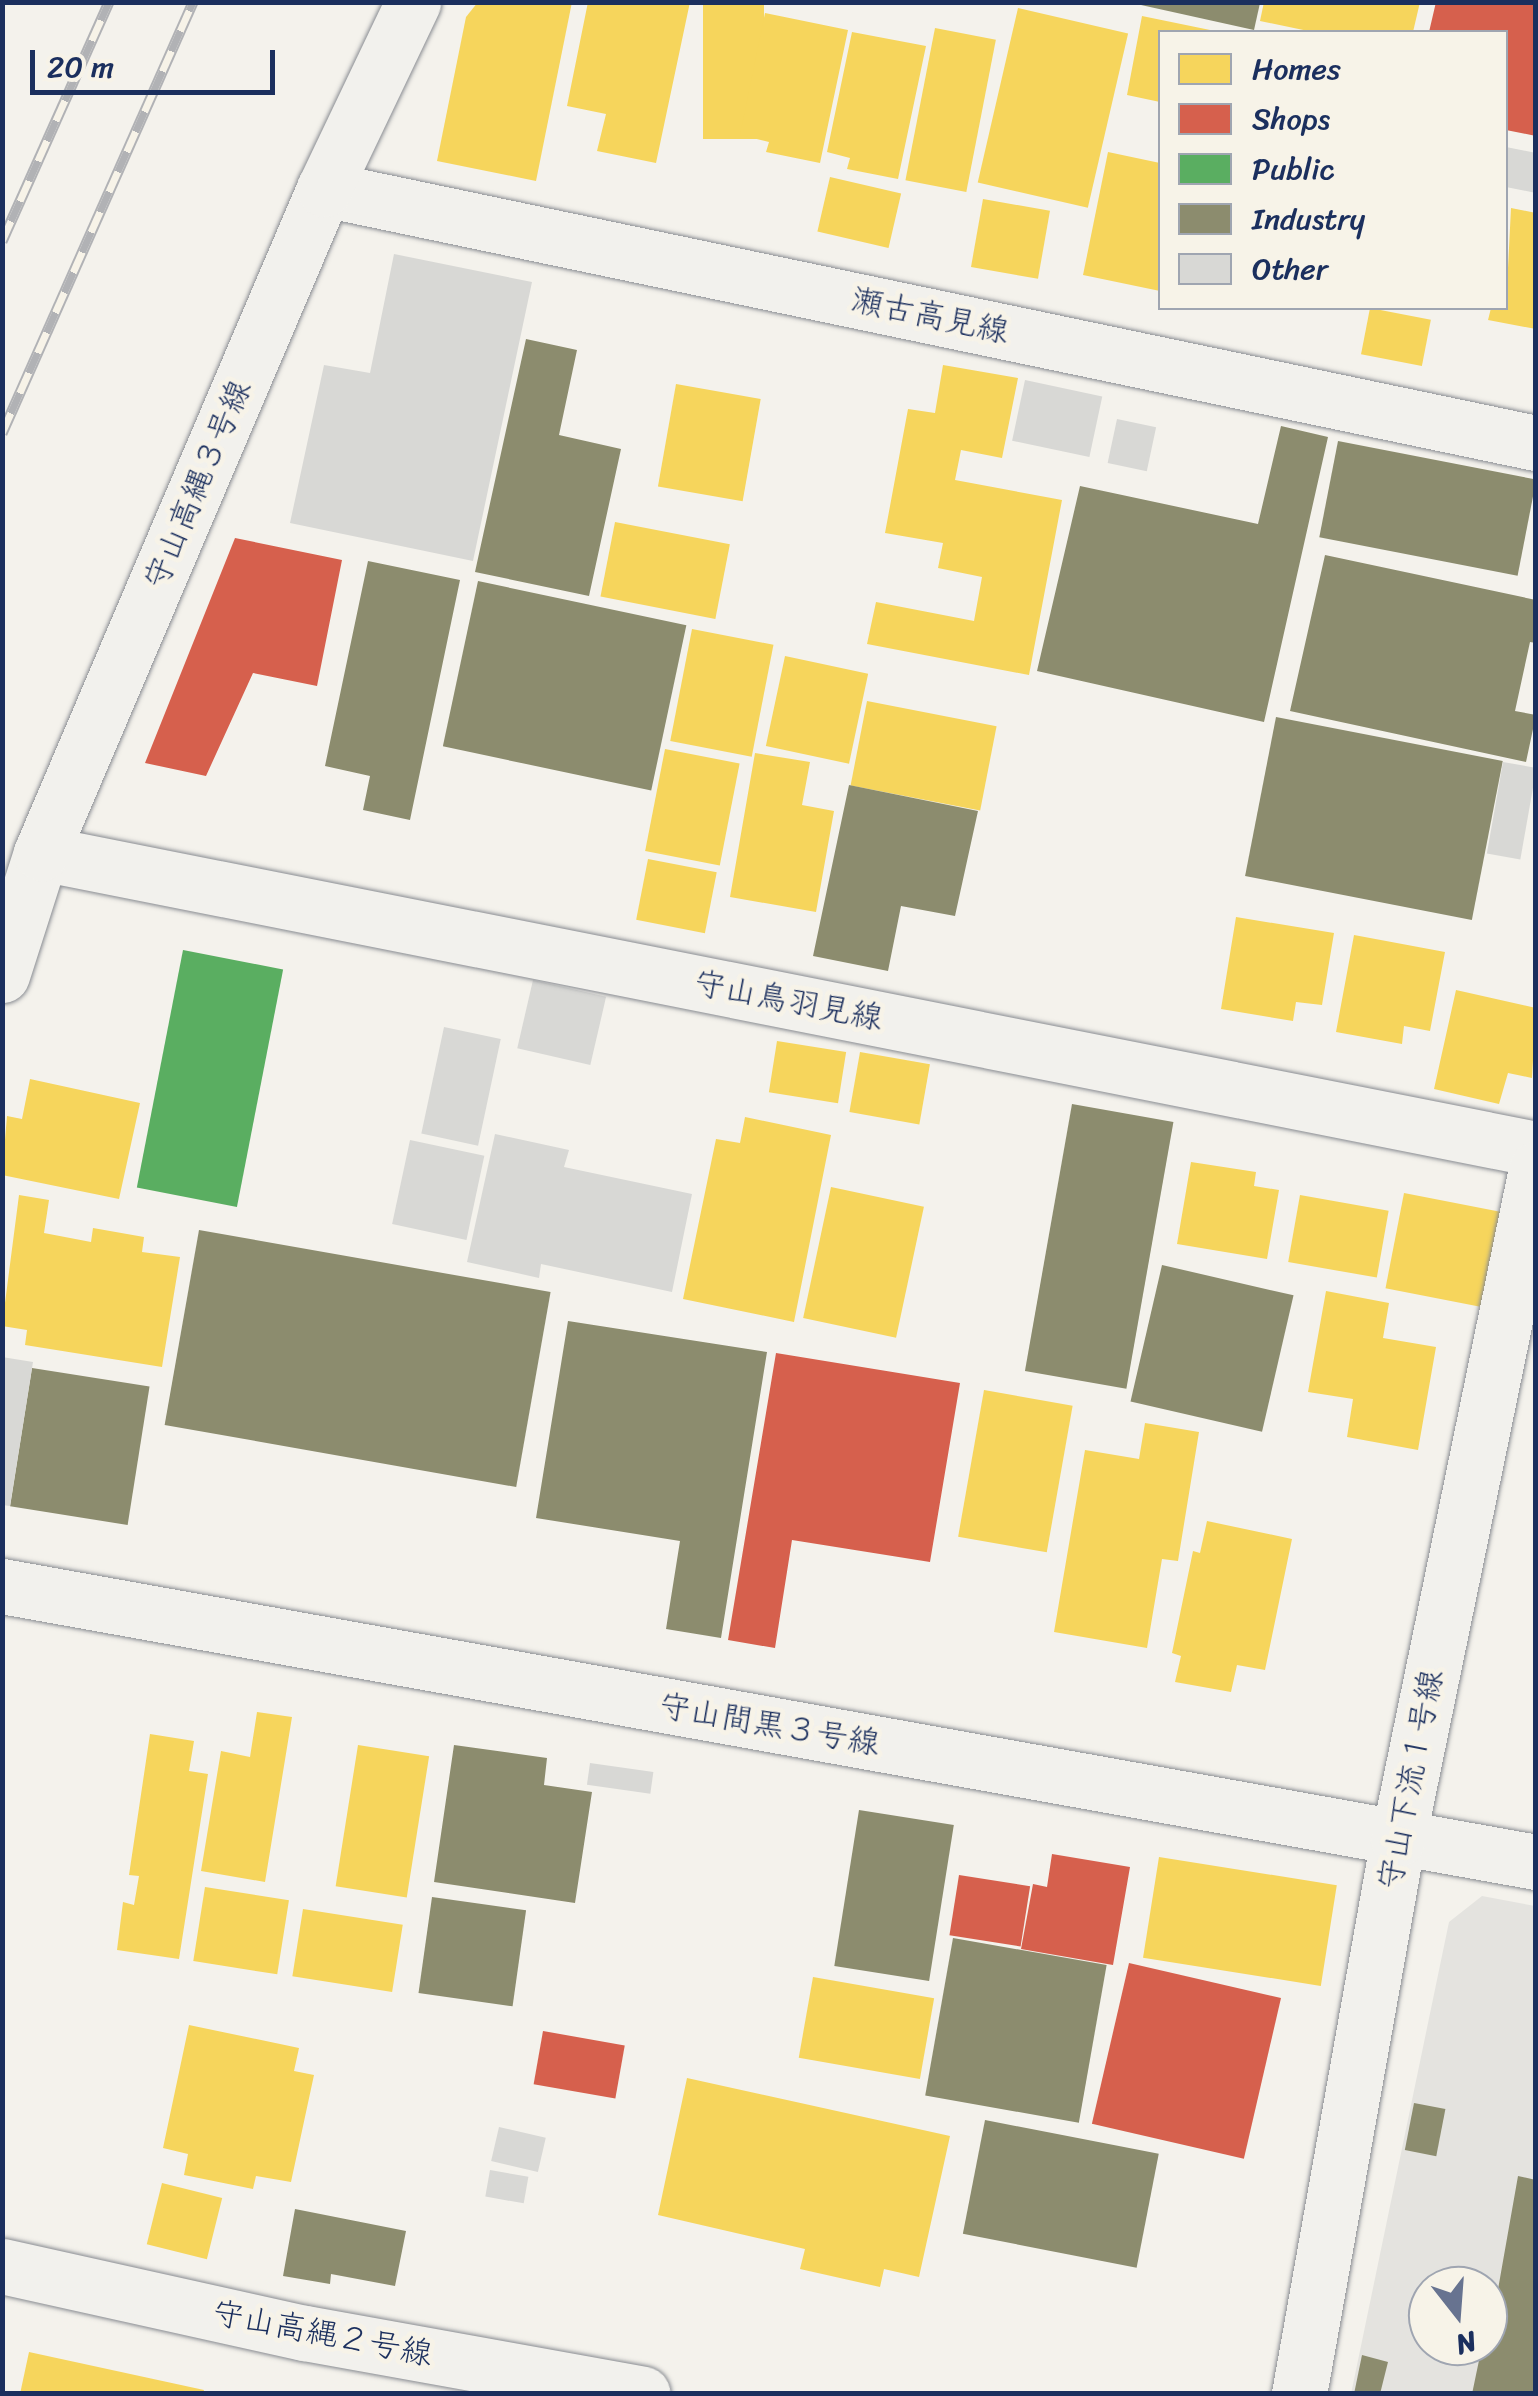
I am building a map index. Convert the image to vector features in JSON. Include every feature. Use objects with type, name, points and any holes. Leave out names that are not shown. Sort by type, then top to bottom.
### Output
[{"type":"street","name":"守山高縄３号線","points":[[2,975],[41,853],[324,189],[414,2]]},
{"type":"street","name":"瀬古高見線","points":[[324,189],[1536,444]]},
{"type":"street","name":"守山鳥羽見線","points":[[41,853],[1536,1149]]},
{"type":"street","name":"守山下流１号線","points":[[1298,2394],[1398,1840],[1536,1169]]},
{"type":"street","name":"守山間黒３号線","points":[[2,1586],[1536,1862]]},
{"type":"street","name":"守山高縄２号線","points":[[2,2266],[305,2333],[644,2394]]},
{"type":"shaded area","points":[[1482,1896],[1535,1906],[1535,2393],[1351,2394],[1449,1922]]},
{"type":"building: Homes","points":[[478,2],[572,2],[536,181],[437,161],[466,17]]},
{"type":"building: Homes","points":[[588,2],[690,2],[656,163],[597,151],[606,114],[567,106]]},
{"type":"building: Homes","points":[[703,2],[764,2],[764,139],[703,139]]},
{"type":"building: Homes","points":[[1264,2],[1420,2],[1413,30],[1303,30],[1260,21]]},
{"type":"building: Homes","points":[[1018,8],[1128,33],[1088,208],[978,182]]},
{"type":"building: Homes","points":[[765,13],[848,30],[820,163],[766,152],[769,142],[740,135]]},
{"type":"building: Homes","points":[[1142,16],[1210,30],[1158,30],[1158,102],[1127,95]]},
{"type":"building: Homes","points":[[935,28],[996,40],[966,192],[905,180]]},
{"type":"building: Homes","points":[[852,32],[926,46],[898,179],[847,169],[850,158],[827,152]]},
{"type":"building: Homes","points":[[1108,152],[1158,163],[1158,291],[1083,275]]},
{"type":"building: Homes","points":[[830,177],[901,193],[889,248],[817,232]]},
{"type":"building: Homes","points":[[983,199],[1050,211],[1038,279],[971,267]]},
{"type":"building: Homes","points":[[1511,208],[1536,213],[1536,329],[1488,320],[1490,310],[1508,310]]},
{"type":"building: Homes","points":[[1370,310],[1431,320],[1422,366],[1361,354]]},
{"type":"building: Homes","points":[[943,365],[1018,378],[1002,458],[961,450],[955,480],[1062,500],[1029,675],[867,644],[876,602],[974,621],[982,577],[938,568],[943,543],[885,533],[908,409],[935,413]]},
{"type":"building: Homes","points":[[676,384],[761,399],[743,501],[658,486]]},
{"type":"building: Homes","points":[[615,522],[730,544],[715,619],[600,597]]},
{"type":"building: Homes","points":[[692,629],[773,645],[752,757],[670,741]]},
{"type":"building: Homes","points":[[785,656],[868,674],[849,764],[766,746]]},
{"type":"building: Homes","points":[[867,701],[997,726],[980,811],[851,785]]},
{"type":"building: Homes","points":[[665,749],[740,764],[720,866],[645,851]]},
{"type":"building: Homes","points":[[755,753],[810,762],[802,805],[834,811],[816,912],[730,897]]},
{"type":"building: Homes","points":[[648,859],[717,872],[705,933],[636,920]]},
{"type":"building: Homes","points":[[1236,917],[1334,933],[1322,1005],[1296,1002],[1293,1021],[1221,1009]]},
{"type":"building: Homes","points":[[1354,935],[1445,952],[1430,1031],[1404,1026],[1402,1044],[1336,1032]]},
{"type":"building: Homes","points":[[1456,990],[1536,1008],[1532,1078],[1508,1073],[1499,1104],[1434,1089]]},
{"type":"building: Homes","points":[[777,1041],[846,1052],[838,1103],[769,1092]]},
{"type":"building: Homes","points":[[860,1052],[930,1064],[919,1124],[849,1112]]},
{"type":"building: Homes","points":[[30,1079],[140,1103],[119,1199],[2,1175],[7,1116],[22,1119]]},
{"type":"building: Homes","points":[[745,1117],[831,1135],[794,1322],[683,1299],[716,1139],[740,1143]]},
{"type":"building: Homes","points":[[1191,1162],[1256,1172],[1254,1186],[1279,1190],[1267,1259],[1177,1244]]},
{"type":"building: Homes","points":[[831,1187],[924,1207],[896,1338],[803,1318]]},
{"type":"building: Homes","points":[[1404,1193],[1509,1213],[1491,1309],[1385,1288]]},
{"type":"building: Homes","points":[[19,1195],[49,1200],[44,1233],[91,1242],[93,1228],[144,1237],[142,1252],[180,1257],[162,1367],[25,1345],[27,1330],[2,1326]]},
{"type":"building: Homes","points":[[1300,1195],[1389,1211],[1377,1278],[1288,1262]]},
{"type":"building: Homes","points":[[1326,1291],[1389,1303],[1383,1338],[1436,1347],[1418,1450],[1347,1437],[1353,1399],[1308,1392]]},
{"type":"building: Homes","points":[[984,1390],[1073,1406],[1047,1552],[958,1537]]},
{"type":"building: Homes","points":[[1145,1423],[1199,1432],[1178,1561],[1162,1559],[1147,1648],[1054,1632],[1085,1450],[1139,1459]]},
{"type":"building: Homes","points":[[1207,1521],[1292,1539],[1265,1670],[1237,1665],[1231,1692],[1175,1682],[1181,1656],[1172,1653],[1193,1551],[1200,1553]]},
{"type":"building: Homes","points":[[257,1712],[292,1717],[265,1882],[201,1871],[221,1751],[250,1757]]},
{"type":"building: Homes","points":[[150,1734],[194,1741],[189,1771],[208,1774],[179,1959],[117,1950],[123,1902],[134,1905],[139,1876],[129,1875]]},
{"type":"building: Homes","points":[[358,1745],[429,1756],[407,1898],[336,1886]]},
{"type":"building: Homes","points":[[1159,1857],[1337,1885],[1321,1986],[1143,1958]]},
{"type":"building: Homes","points":[[205,1887],[289,1900],[277,1974],[193,1961]]},
{"type":"building: Homes","points":[[303,1909],[403,1925],[392,1992],[292,1976]]},
{"type":"building: Homes","points":[[813,1977],[934,1998],[920,2079],[799,2058]]},
{"type":"building: Homes","points":[[189,2025],[299,2048],[294,2071],[314,2075],[291,2182],[256,2176],[253,2189],[184,2175],[188,2154],[163,2148]]},
{"type":"building: Homes","points":[[687,2078],[950,2136],[919,2277],[884,2269],[880,2287],[800,2269],[805,2249],[658,2215]]},
{"type":"building: Homes","points":[[162,2183],[222,2198],[207,2259],[147,2244]]},
{"type":"building: Homes","points":[[29,2352],[204,2390],[203,2394],[20,2394]]},
{"type":"building: Shops","points":[[1436,2],[1536,2],[1536,136],[1508,130],[1508,30],[1429,30]]},
{"type":"building: Shops","points":[[235,538],[342,560],[317,686],[253,673],[206,776],[145,763]]},
{"type":"building: Shops","points":[[776,1353],[960,1383],[930,1562],[792,1540],[775,1648],[728,1640]]},
{"type":"building: Shops","points":[[1052,1854],[1130,1867],[1113,1965],[1021,1949],[1033,1884],[1047,1887]]},
{"type":"building: Shops","points":[[959,1875],[1030,1886],[1021,1947],[949,1935]]},
{"type":"building: Shops","points":[[1129,1963],[1281,1998],[1244,2159],[1092,2124]]},
{"type":"building: Shops","points":[[543,2031],[625,2045],[615,2099],[534,2084]]},
{"type":"building: Public","points":[[183,950],[283,969],[237,1207],[137,1188]]},
{"type":"building: Industry","points":[[1132,3],[1260,3],[1254,30]]},
{"type":"building: Industry","points":[[526,339],[577,350],[559,435],[621,449],[589,596],[475,572]]},
{"type":"building: Industry","points":[[1281,426],[1328,437],[1264,722],[1037,671],[1080,486],[1258,524]]},
{"type":"building: Industry","points":[[1338,441],[1536,479],[1518,576],[1319,537]]},
{"type":"building: Industry","points":[[1325,555],[1536,600],[1536,643],[1530,642],[1515,711],[1536,715],[1526,762],[1290,711]]},
{"type":"building: Industry","points":[[368,561],[460,580],[410,820],[363,810],[370,776],[325,766]]},
{"type":"building: Industry","points":[[478,581],[686,625],[651,791],[443,746]]},
{"type":"building: Industry","points":[[1276,717],[1503,761],[1472,920],[1245,876]]},
{"type":"building: Industry","points":[[849,785],[978,811],[955,916],[901,906],[888,971],[813,956]]},
{"type":"building: Industry","points":[[1072,1104],[1173,1122],[1126,1389],[1025,1371]]},
{"type":"building: Industry","points":[[199,1230],[551,1292],[516,1487],[165,1425]]},
{"type":"building: Industry","points":[[1162,1265],[1294,1295],[1262,1432],[1131,1401]]},
{"type":"building: Industry","points":[[568,1321],[767,1352],[721,1638],[666,1629],[680,1541],[536,1518]]},
{"type":"building: Industry","points":[[32,1368],[150,1387],[128,1525],[10,1506]]},
{"type":"building: Industry","points":[[454,1745],[547,1758],[544,1785],[592,1792],[575,1903],[434,1882]]},
{"type":"building: Industry","points":[[859,1810],[954,1825],[929,1981],[834,1966]]},
{"type":"building: Industry","points":[[432,1897],[526,1910],[513,2006],[419,1993]]},
{"type":"building: Industry","points":[[953,1938],[1107,1965],[1079,2123],[925,2096]]},
{"type":"building: Industry","points":[[1414,2103],[1445,2109],[1436,2156],[1405,2150]]},
{"type":"building: Industry","points":[[985,2120],[1159,2154],[1137,2268],[963,2234]]},
{"type":"building: Industry","points":[[1518,2176],[1536,2180],[1536,2394],[1472,2394],[1478,2366],[1508,2366],[1508,2266],[1502,2266]]},
{"type":"building: Industry","points":[[295,2209],[406,2231],[395,2286],[331,2274],[330,2284],[283,2276]]},
{"type":"building: Industry","points":[[1362,2355],[1388,2362],[1380,2394],[1354,2394]]},
{"type":"building: Other","points":[[1508,147],[1536,153],[1536,193],[1508,187]]},
{"type":"building: Other","points":[[394,254],[532,282],[473,561],[290,523],[324,365],[370,373]]},
{"type":"building: Other","points":[[1025,380],[1102,396],[1089,457],[1012,441]]},
{"type":"building: Other","points":[[1117,419],[1156,427],[1147,471],[1108,463]]},
{"type":"building: Other","points":[[1503,762],[1536,768],[1520,859],[1487,854]]},
{"type":"building: Other","points":[[533,980],[606,997],[590,1065],[517,1048]]},
{"type":"building: Other","points":[[444,1027],[501,1039],[478,1146],[421,1134]]},
{"type":"building: Other","points":[[495,1134],[569,1150],[564,1167],[692,1194],[672,1292],[541,1264],[539,1278],[467,1262]]},
{"type":"building: Other","points":[[410,1140],[484,1156],[466,1240],[392,1224]]},
{"type":"building: Other","points":[[2,1357],[33,1362],[10,1506],[2,1505]]},
{"type":"building: Other","points":[[590,1763],[653,1772],[650,1794],[587,1785]]},
{"type":"building: Other","points":[[499,2127],[546,2138],[538,2172],[491,2161]]},
{"type":"building: Other","points":[[490,2170],[528,2177],[524,2203],[485,2197]]},
{"type":"railway","points":[[2,241],[109,2]]},
{"type":"railway","points":[[2,433],[193,2]]}]
